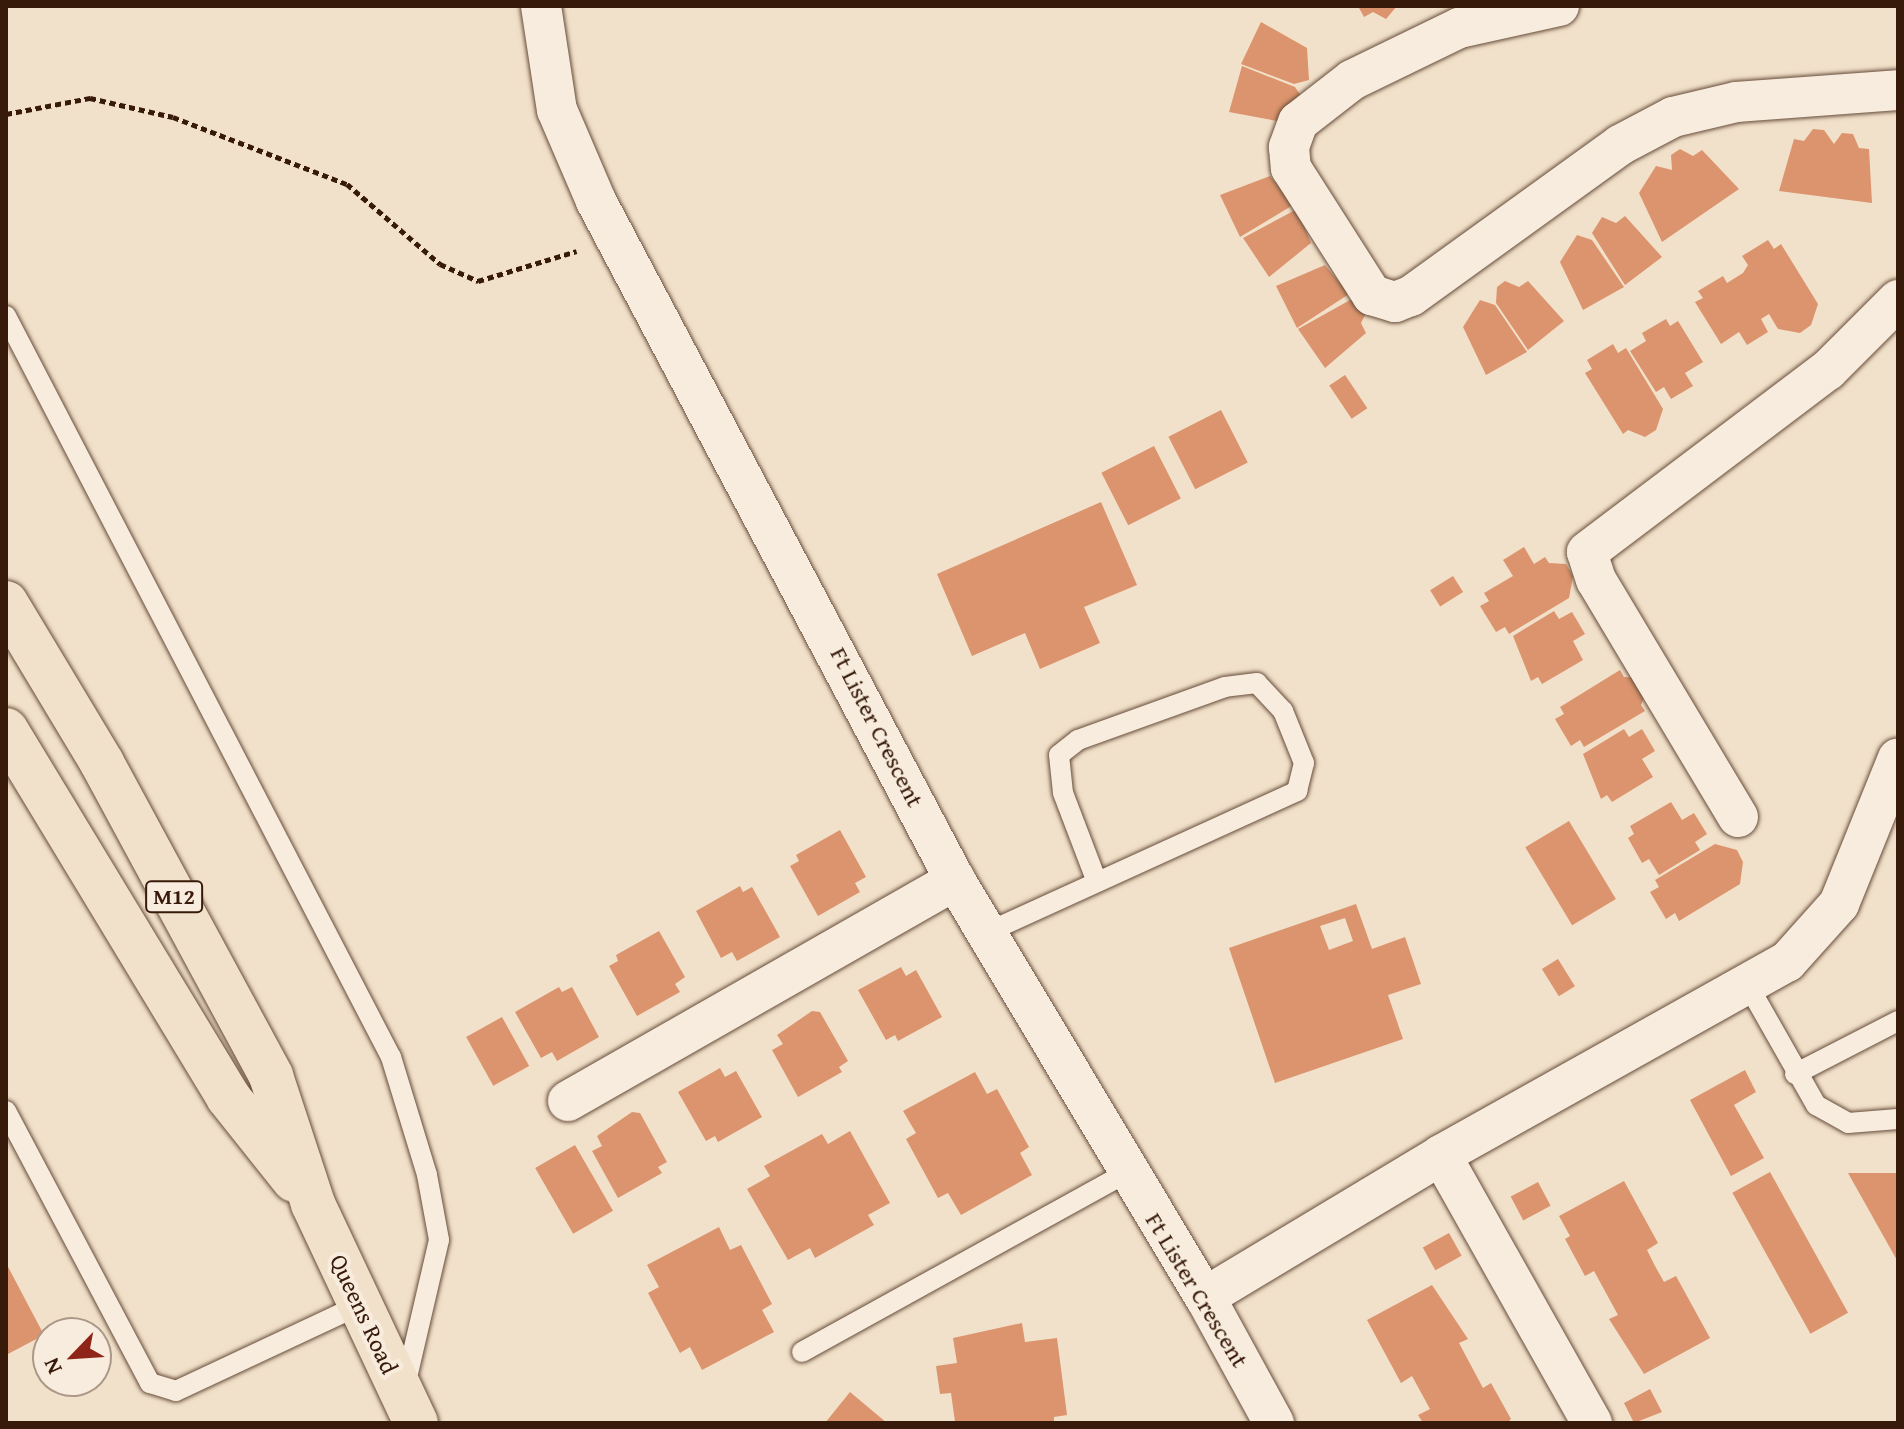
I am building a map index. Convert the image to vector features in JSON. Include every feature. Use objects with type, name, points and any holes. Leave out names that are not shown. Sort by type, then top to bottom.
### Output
[{"type":"highway","name":"M12","points":[[6,603],[102,763],[271,1076],[313,1204]]},
{"type":"highway","name":"M12","points":[[6,730],[228,1097],[313,1204]]},
{"type":"highway","name":"Queens Road","points":[[313,1204],[409,1410]]},
{"type":"street","name":"Ft Lister Crescent","points":[[541,6],[557,110],[616,237],[955,880],[1126,1173],[1205,1297],[1274,1423]]},
{"type":"street","points":[[1559,6],[1459,28],[1352,80],[1298,122],[1289,147],[1291,168],[1372,295],[1395,302],[1411,296],[1620,145],[1673,117],[1736,102],[1898,90]]},
{"type":"street","points":[[1738,817],[1596,580],[1587,552],[1828,370],[1898,300]]},
{"type":"street","points":[[1205,1297],[1441,1155],[1749,987],[1787,962],[1839,904],[1898,758]]},
{"type":"street","points":[[568,1101],[955,880]]},
{"type":"street","points":[[1441,1155],[1592,1423]]},
{"type":"lane","points":[[6,316],[391,1057],[427,1175],[439,1240],[409,1410]]},
{"type":"lane","points":[[988,932],[1297,791],[1304,763],[1283,711],[1257,683],[1225,687],[1078,740],[1059,755],[1063,793],[1097,882]]},
{"type":"lane","points":[[1749,987],[1795,1074],[1831,1116],[1867,1125],[1898,1119]]},
{"type":"lane","points":[[1795,1074],[1898,1021]]},
{"type":"lane","points":[[6,1111],[150,1383],[176,1391],[360,1305]]},
{"type":"lane","points":[[802,1352],[1126,1173]]},
{"type":"path","points":[[6,114],[90,98],[173,117],[347,184],[440,264],[478,281],[616,237]]},
{"type":"building","points":[[1358,6],[1397,6],[1386,19],[1373,12],[1364,17]]},
{"type":"building","points":[[1261,22],[1307,48],[1309,80],[1294,84],[1241,64]]},
{"type":"building","points":[[1242,66],[1295,87],[1304,100],[1282,122],[1229,112]]},
{"type":"building","points":[[1813,129],[1824,130],[1834,144],[1842,133],[1853,134],[1859,148],[1869,149],[1872,203],[1779,191],[1794,139],[1804,141]]},
{"type":"building","points":[[1680,149],[1693,156],[1702,150],[1739,189],[1662,242],[1639,193],[1656,166],[1672,170],[1671,155]]},
{"type":"building","points":[[1270,176],[1293,205],[1240,237],[1220,195]]},
{"type":"building","points":[[1297,209],[1311,243],[1269,277],[1243,238]]},
{"type":"building","points":[[1625,216],[1662,257],[1625,285],[1592,233],[1602,217],[1616,223]]},
{"type":"building","points":[[1577,235],[1592,240],[1624,287],[1583,310],[1560,262]]},
{"type":"building","points":[[1768,240],[1774,249],[1781,244],[1818,304],[1811,325],[1800,333],[1778,329],[1769,314],[1761,319],[1768,332],[1747,345],[1739,332],[1721,344],[1695,302],[1703,298],[1698,291],[1723,276],[1727,283],[1743,273],[1748,265],[1742,256]]},
{"type":"building","points":[[1325,265],[1349,294],[1297,328],[1276,286]]},
{"type":"building","points":[[1505,281],[1519,287],[1528,281],[1564,321],[1528,350],[1496,303],[1497,287]]},
{"type":"building","points":[[1352,299],[1367,311],[1361,323],[1366,333],[1325,368],[1298,329]]},
{"type":"building","points":[[1480,300],[1495,305],[1527,352],[1486,375],[1463,327]]},
{"type":"building","points":[[1666,319],[1670,326],[1678,321],[1703,362],[1685,373],[1693,386],[1671,399],[1664,387],[1656,392],[1630,351],[1646,341],[1642,333]]},
{"type":"building","points":[[1613,344],[1618,353],[1626,348],[1663,409],[1656,430],[1645,437],[1628,430],[1623,434],[1585,373],[1592,369],[1587,360]]},
{"type":"building","points":[[1345,375],[1367,408],[1352,419],[1329,386]]},
{"type":"building","points":[[1221,410],[1248,463],[1195,489],[1168,437]]},
{"type":"building","points":[[1154,446],[1181,499],[1128,525],[1101,473]]},
{"type":"building","points":[[1101,502],[1137,585],[1084,607],[1100,643],[1040,669],[1025,633],[972,656],[937,574]]},
{"type":"building","points":[[1524,547],[1534,564],[1545,557],[1549,563],[1566,564],[1573,576],[1569,598],[1509,634],[1505,627],[1496,632],[1480,606],[1489,601],[1484,593],[1513,576],[1503,560]]},
{"type":"building","points":[[1453,576],[1463,592],[1440,606],[1430,590]]},
{"type":"building","points":[[1554,611],[1559,619],[1572,612],[1585,634],[1573,641],[1583,660],[1542,684],[1538,677],[1531,681],[1513,636]]},
{"type":"building","points":[[1620,670],[1624,677],[1641,678],[1648,689],[1641,705],[1645,711],[1584,747],[1580,740],[1571,746],[1555,719],[1564,714],[1560,707]]},
{"type":"building","points":[[1624,729],[1629,737],[1642,729],[1655,751],[1642,759],[1653,777],[1612,802],[1607,795],[1601,799],[1583,754]]},
{"type":"building","points":[[1671,802],[1682,820],[1694,813],[1707,834],[1695,842],[1700,850],[1659,875],[1649,859],[1642,863],[1628,838],[1634,834],[1630,826]]},
{"type":"building","points":[[1569,821],[1616,899],[1572,925],[1525,847]]},
{"type":"building","points":[[840,830],[866,877],[855,883],[860,892],[818,916],[790,866],[799,861],[796,855]]},
{"type":"building","points":[[1715,844],[1737,850],[1743,862],[1740,884],[1679,921],[1675,913],[1666,919],[1650,892],[1659,887],[1655,880]]},
{"type":"building","points":[[740,886],[743,892],[752,887],[780,937],[737,961],[732,952],[721,958],[696,911]]},
{"type":"building","points":[[1356,904],[1372,949],[1405,937],[1421,984],[1388,995],[1403,1039],[1275,1083],[1229,948]],"holes":[[[1345,918],[1353,941],[1329,950],[1320,926]]]},
{"type":"building","points":[[659,931],[685,977],[675,984],[680,992],[637,1016],[609,966],[618,961],[616,955]]},
{"type":"building","points":[[1558,959],[1575,986],[1559,996],[1542,969]]},
{"type":"building","points":[[901,967],[906,976],[916,970],[942,1017],[898,1041],[895,1035],[886,1040],[858,990]]},
{"type":"building","points":[[559,987],[562,992],[572,987],[599,1037],[557,1061],[552,1052],[541,1058],[515,1012]]},
{"type":"building","points":[[812,1011],[820,1012],[848,1061],[839,1067],[842,1072],[798,1097],[772,1050],[783,1044],[777,1035]]},
{"type":"building","points":[[502,1017],[529,1066],[493,1086],[466,1037]]},
{"type":"building","points":[[720,1068],[725,1077],[736,1071],[762,1117],[718,1142],[715,1136],[706,1141],[678,1092]]},
{"type":"building","points":[[1745,1070],[1756,1092],[1734,1105],[1764,1158],[1731,1176],[1690,1100]]},
{"type":"building","points":[[975,1072],[987,1094],[997,1089],[1029,1147],[1020,1153],[1032,1175],[961,1215],[948,1193],[938,1198],[906,1139],[916,1133],[903,1111]]},
{"type":"building","points":[[632,1112],[640,1113],[667,1162],[658,1167],[662,1173],[618,1198],[592,1151],[602,1146],[597,1136]]},
{"type":"building","points":[[850,1131],[890,1203],[868,1215],[874,1225],[815,1258],[810,1248],[788,1260],[747,1189],[770,1176],[764,1166],[822,1134],[828,1144]]},
{"type":"building","points":[[575,1145],[613,1211],[573,1234],[535,1168]]},
{"type":"building","points":[[1770,1172],[1848,1313],[1810,1334],[1732,1193]]},
{"type":"building","points":[[1848,1173],[1898,1173],[1898,1262]]},
{"type":"building","points":[[1624,1181],[1658,1243],[1647,1250],[1655,1266],[1664,1282],[1676,1276],[1710,1338],[1644,1374],[1609,1319],[1618,1315],[1594,1271],[1585,1276],[1565,1239],[1570,1236],[1559,1216]]},
{"type":"building","points":[[1538,1182],[1551,1206],[1523,1220],[1511,1197]]},
{"type":"building","points":[[719,1227],[730,1250],[741,1245],[772,1304],[762,1310],[774,1332],[702,1370],[690,1347],[680,1353],[648,1293],[659,1287],[647,1265]]},
{"type":"building","points":[[1449,1233],[1462,1256],[1435,1270],[1423,1248]]},
{"type":"building","points":[[6,1263],[34,1317],[32,1317],[32,1341],[6,1355]]},
{"type":"building","points":[[1432,1285],[1468,1339],[1459,1343],[1483,1388],[1491,1383],[1511,1419],[1507,1423],[1423,1423],[1418,1415],[1430,1409],[1412,1376],[1401,1383],[1367,1320]]},
{"type":"building","points":[[1022,1323],[1025,1342],[1057,1338],[1067,1415],[1054,1417],[1054,1423],[955,1422],[951,1393],[940,1394],[936,1366],[957,1363],[953,1338]]},
{"type":"building","points":[[1650,1389],[1662,1412],[1634,1423],[1624,1403]]},
{"type":"building","points":[[850,1392],[887,1423],[825,1423]]}]
